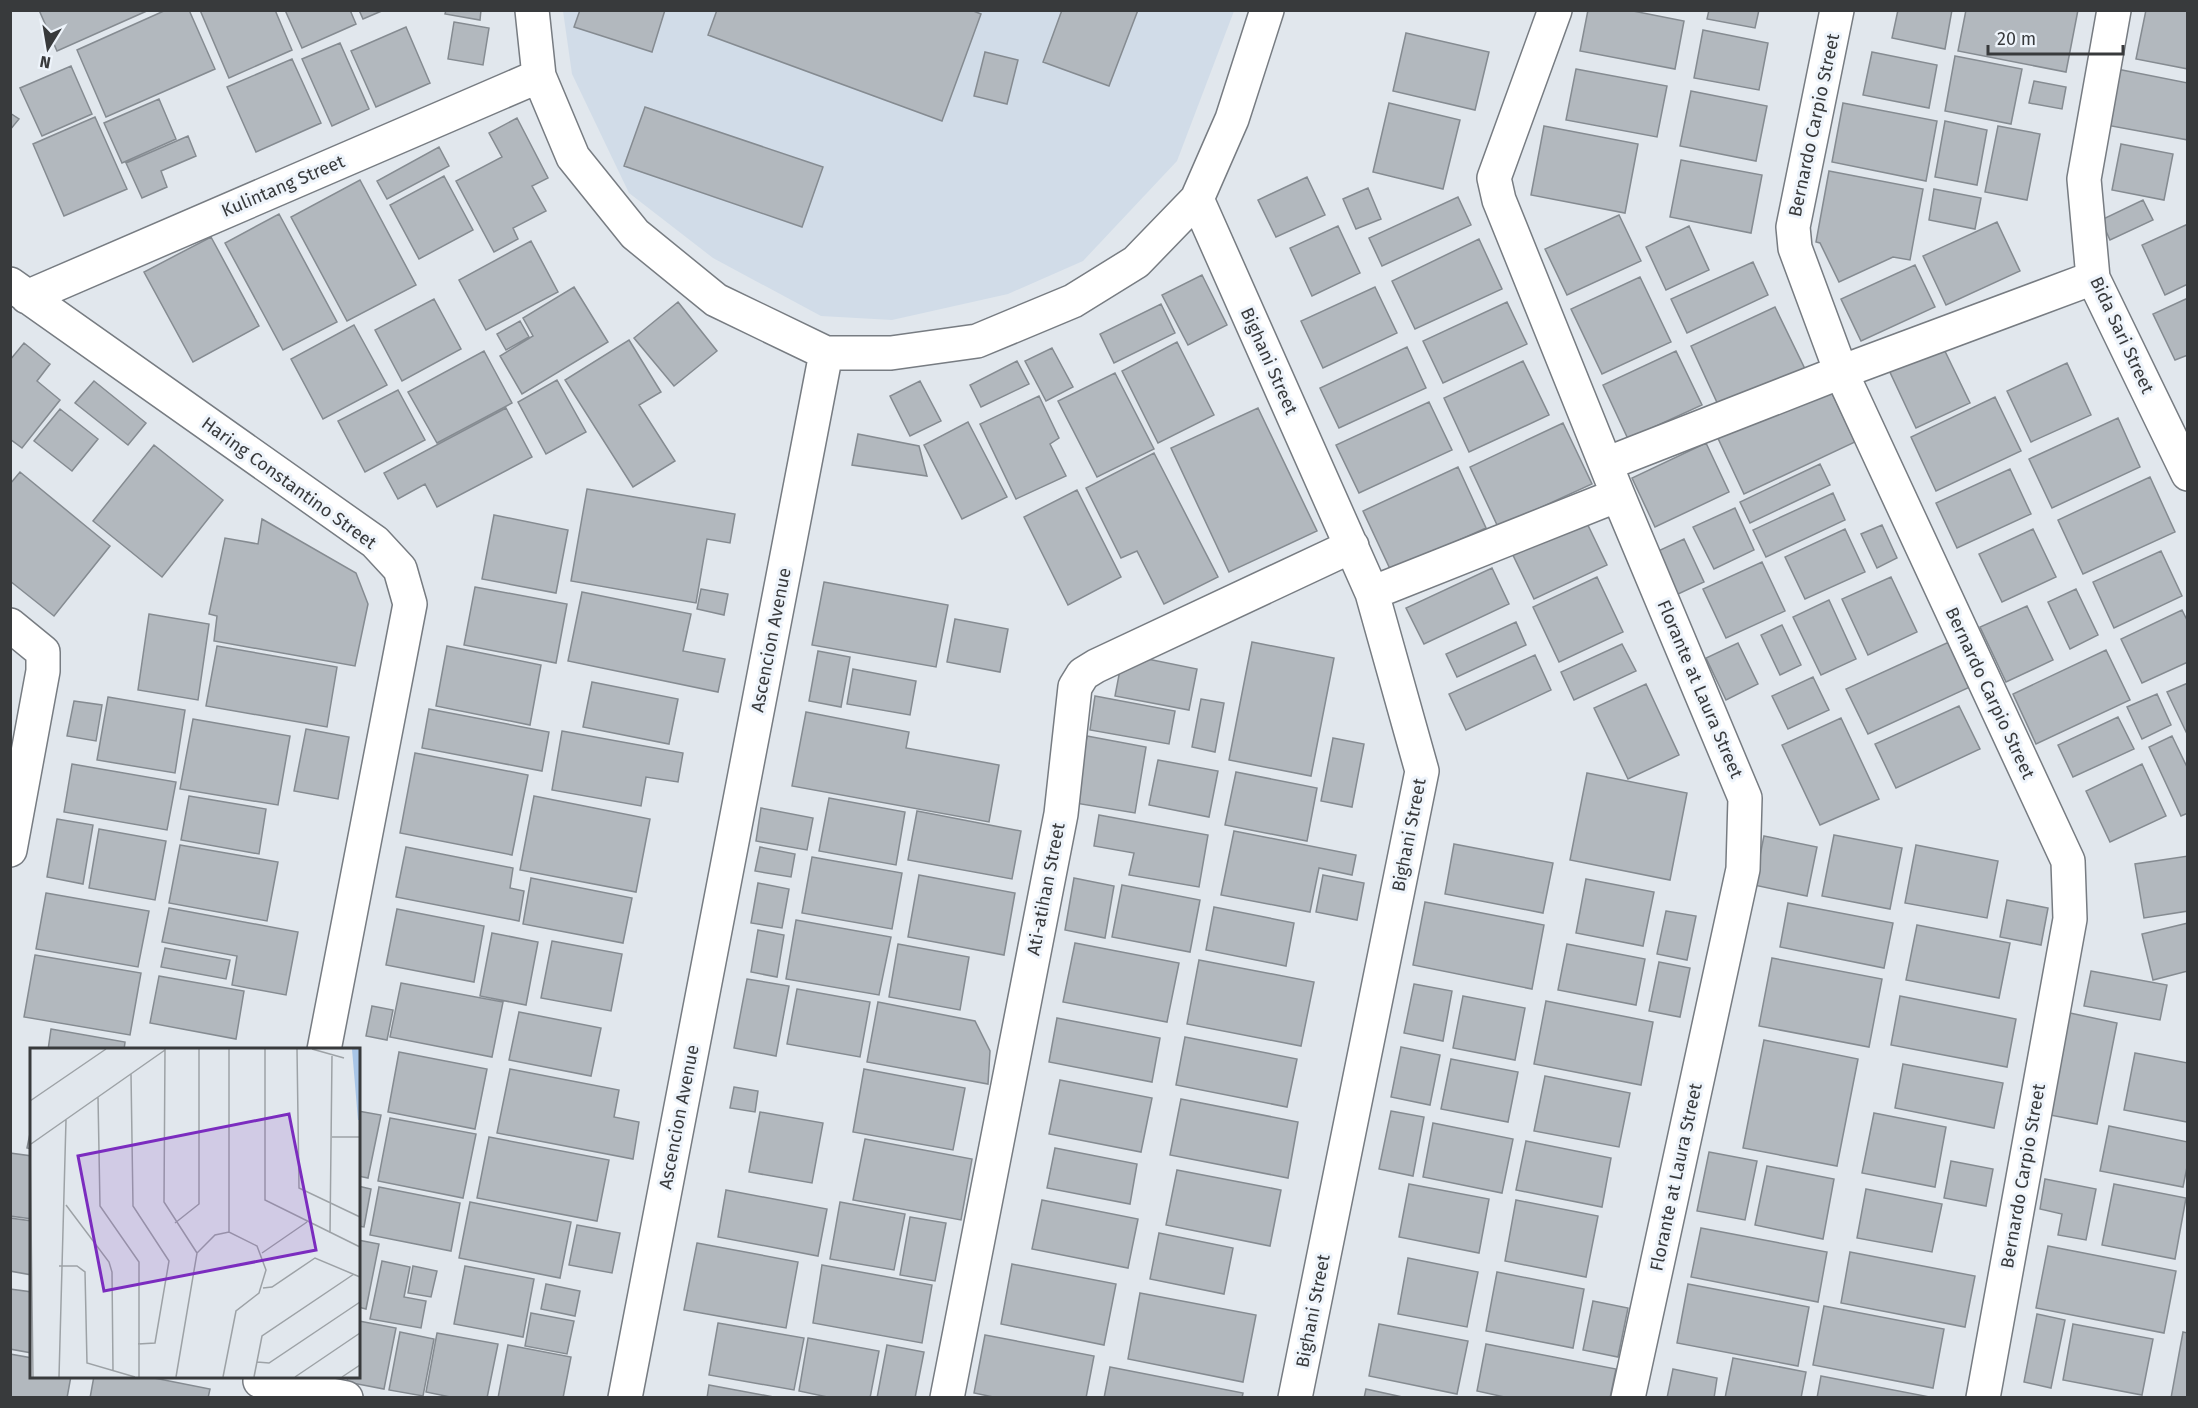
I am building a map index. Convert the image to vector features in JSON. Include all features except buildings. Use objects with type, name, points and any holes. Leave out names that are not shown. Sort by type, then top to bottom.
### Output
[{"type":"street","points":[[531,10],[539,76],[573,157],[635,234],[716,300],[826,353],[891,353],[977,341],[1073,301],[1136,262],[1197,199],[1232,118],[1267,10]]},
{"type":"street","name":"Florante at Laura Street","points":[[1555,10],[1494,178],[1499,200],[1618,495],[1745,798],[1743,869],[1628,1398]]},
{"type":"street","name":"Bernardo Carpio Street","points":[[1837,10],[1793,227],[1795,248],[1841,372],[2068,861],[2070,919],[1983,1398]]},
{"type":"street","name":"Bida Sari Street","points":[[2114,10],[2084,180],[2093,278],[2187,474]]},
{"type":"street","name":"Kulintang Street","points":[[19,291],[539,76]]},
{"type":"street","name":"Bighani Street","points":[[1197,199],[1372,593],[1422,771],[1295,1398]]},
{"type":"street","points":[[1606,464],[1841,372],[2093,278]]},
{"type":"street","name":"Haring Constantino Street","points":[[19,291],[375,542],[400,569],[410,604],[324,1048]]},
{"type":"street","name":"Ascencion Avenue","points":[[625,1398],[826,353]]},
{"type":"street","points":[[1372,593],[1618,495]]},
{"type":"street","name":"Ati-atihan Street","points":[[947,1398],[1061,814],[1075,687],[1083,674],[1096,666],[1352,546]]},
{"type":"street","points":[[10,625],[43,652],[43,671],[10,850]]},
{"type":"street","points":[[259,1385],[346,1398]]},
{"type":"shaded area","points":[[563,11],[1234,11],[1177,161],[1083,261],[1008,294],[892,320],[821,316],[713,258],[629,193],[572,74]]}]
